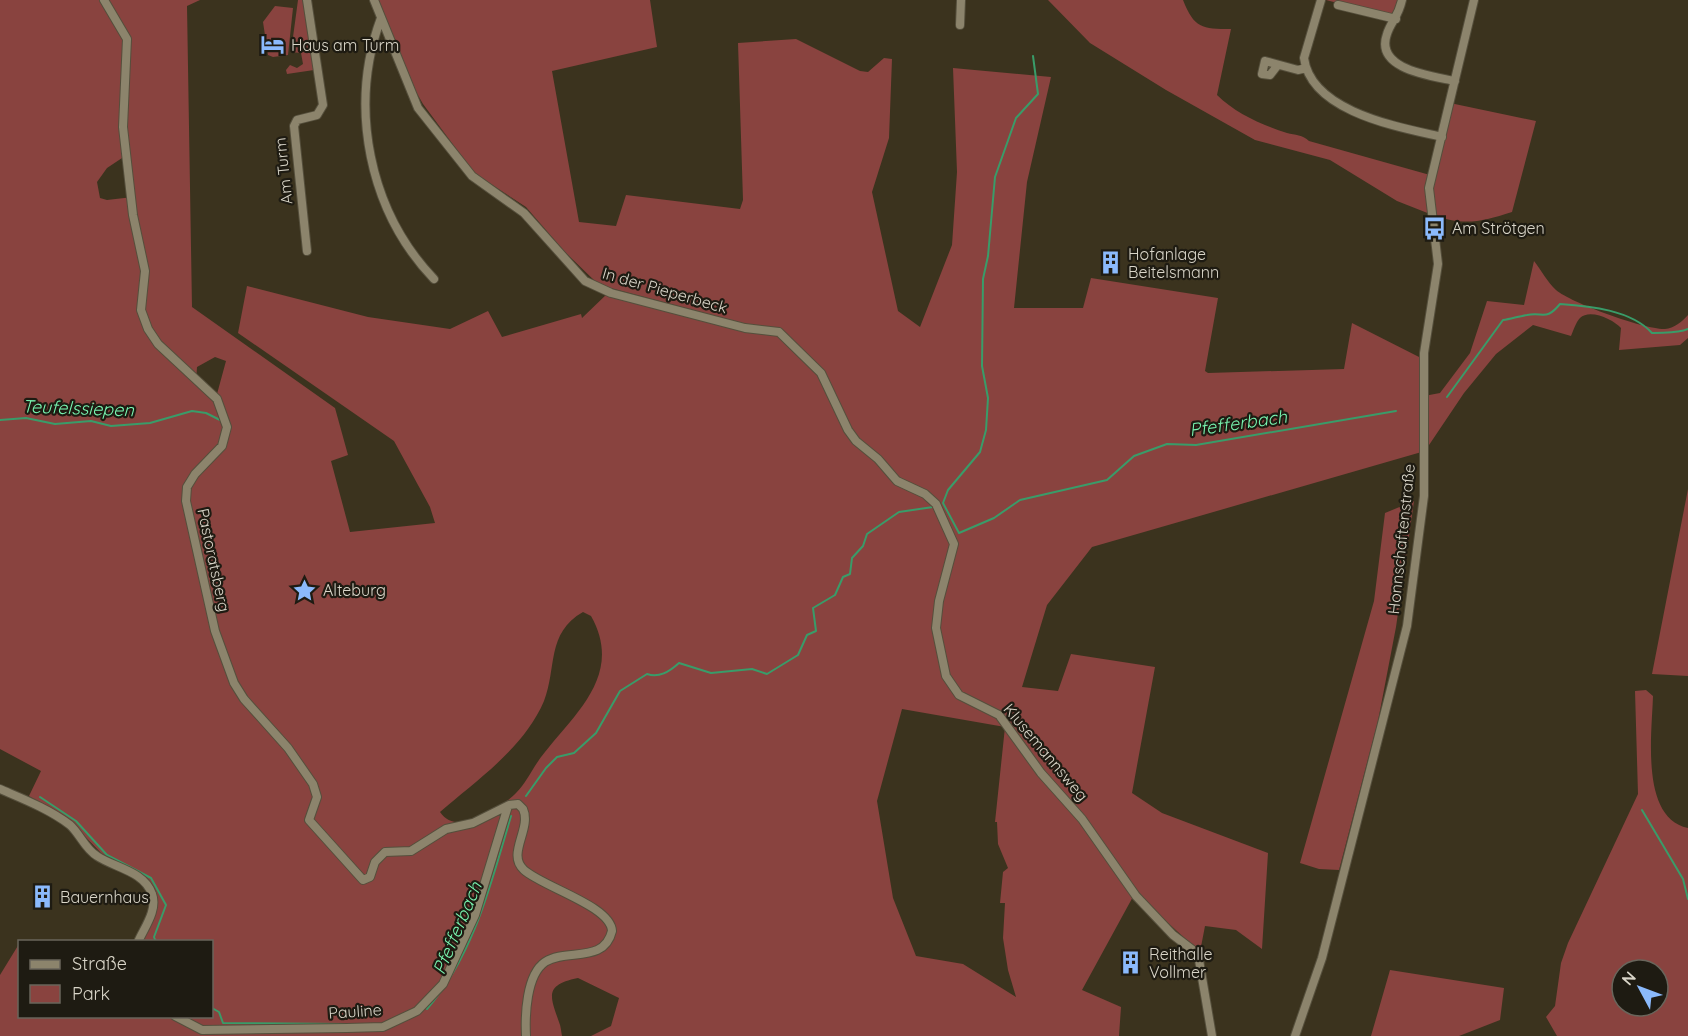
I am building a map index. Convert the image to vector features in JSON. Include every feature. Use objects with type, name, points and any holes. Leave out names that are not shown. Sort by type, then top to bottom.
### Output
[{"type":"street","name":"Pastoratsberg","points":[[104,0],[127,39],[123,127],[133,215],[144,271],[141,310],[148,329],[158,344],[217,399],[227,427],[222,446],[195,474],[188,487],[186,501],[215,631],[238,690],[288,748],[313,784],[317,797],[309,820],[363,880],[370,878],[375,862],[385,852],[414,850],[446,829],[473,823],[508,805]]},
{"type":"street","name":"Am Turm","points":[[307,0],[323,105],[318,114],[297,120],[294,126],[307,251]]},
{"type":"street","name":"In der Pieperbeck","points":[[374,0],[418,108],[472,176],[524,213],[585,280],[611,292],[745,328],[779,332],[821,373],[848,430],[856,441]]},
{"type":"street","points":[[960,25],[961,0]]},
{"type":"street","points":[[1321,0],[1304,58],[1306,68],[1322,91],[1348,109],[1382,122],[1442,137]]},
{"type":"street","points":[[1402,0],[1396,20],[1385,41],[1396,65],[1455,81]]},
{"type":"street","name":"Honnschaftenstraße","points":[[1295,1036],[1322,958],[1407,626],[1424,496],[1424,353],[1438,264],[1429,188],[1474,0]]},
{"type":"street","points":[[1338,5],[1396,20]]},
{"type":"street","points":[[381,18],[375,36],[367,94],[373,171],[379,193],[403,242],[434,279]]},
{"type":"street","points":[[1277,66],[1298,70],[1306,68]]},
{"type":"street","name":"Klusemannsweg","points":[[856,441],[878,459],[897,481],[931,498],[948,526],[954,544],[953,557],[939,601],[936,628],[946,676],[959,695],[999,715],[1041,773],[1082,819],[1136,896],[1173,935],[1198,954],[1212,1036]]},
{"type":"street","points":[[0,789],[59,818],[75,830],[96,856],[132,872],[147,885],[154,905],[139,940]]},
{"type":"street","name":"Pauline","points":[[177,1018],[202,1030],[383,1027],[417,1011],[443,984],[475,915],[508,805]]},
{"type":"street","points":[[508,805],[520,805],[526,817],[517,856],[523,869],[607,917],[612,926],[610,940],[603,948],[550,960],[538,969],[526,1005],[526,1036]]},
{"type":"green space","points":[[0,0],[200,0],[187,6],[192,307],[335,408],[348,455],[331,461],[350,532],[435,523],[430,507],[394,441],[238,333],[247,286],[368,317],[450,329],[488,311],[502,337],[581,314],[582,318],[608,293],[727,319],[599,285],[564,251],[526,207],[474,173],[423,104],[408,78],[377,0],[650,0],[657,47],[552,71],[579,222],[616,226],[626,195],[740,209],[743,200],[738,43],[796,39],[860,71],[868,72],[884,58],[892,59],[889,138],[872,192],[898,311],[920,327],[952,245],[957,172],[953,68],[1051,77],[1027,182],[1014,308],[1083,308],[1091,278],[1218,298],[1205,371],[1208,373],[1344,369],[1352,323],[1423,359],[1424,396],[1440,393],[1470,353],[1487,301],[1524,305],[1534,261],[1556,290],[1577,302],[1609,315],[1665,329],[1678,324],[1688,315],[1688,338],[1680,345],[1619,350],[1621,328],[1602,316],[1584,315],[1576,324],[1571,336],[1533,325],[1496,354],[1464,393],[1425,451],[1092,547],[1047,605],[1022,687],[1058,691],[1071,654],[1155,667],[1132,793],[1162,813],[1268,853],[1262,949],[1236,930],[1205,926],[1200,952],[1135,893],[1082,990],[1121,1007],[1119,1036],[591,1036],[611,1026],[619,998],[578,978],[559,984],[552,993],[562,1036],[0,1036],[0,975],[18,946],[18,1018],[213,1018],[213,940],[140,940],[157,905],[132,869],[102,854],[72,823],[29,796],[41,771],[0,749]],"holes":[[[128,154],[133,197],[107,200],[100,198],[97,182],[107,168]],[[215,357],[226,361],[217,394],[196,382],[197,367]],[[583,612],[591,616],[600,637],[602,656],[599,673],[582,706],[541,757],[520,789],[509,799],[489,813],[467,822],[447,819],[440,812],[484,775],[525,734],[544,701],[554,652],[563,630],[571,620]],[[902,709],[1005,727],[995,822],[997,822],[998,844],[1008,868],[1003,872],[1000,903],[1005,903],[1003,938],[1008,970],[1016,997],[963,964],[916,956],[893,898],[877,801]]]},
{"type":"green space","points":[[298,0],[303,0],[314,70],[287,74],[286,70],[290,65],[297,68],[303,64],[301,53],[291,52]]},
{"type":"green space","points":[[1048,0],[1183,0],[1191,16],[1200,25],[1231,29],[1217,95],[1249,118],[1278,130],[1430,175],[1430,214],[1397,201],[1330,160],[1255,140],[1166,90],[1090,43]]},
{"type":"green space","points":[[1326,0],[1400,0],[1396,18]]},
{"type":"green space","points":[[275,6],[293,8],[288,55],[273,57],[268,55],[263,22]]},
{"type":"green space","points":[[1450,103],[1536,121],[1512,212],[1463,222],[1432,215],[1430,201]]},
{"type":"green space","points":[[1688,489],[1688,676],[1652,674]]},
{"type":"green space","points":[[1414,501],[1396,627],[1378,721],[1339,870],[1319,869],[1300,863],[1374,601],[1385,513]]},
{"type":"green space","points":[[1646,690],[1653,696],[1651,751],[1656,792],[1662,808],[1673,821],[1688,828],[1688,1036],[1557,1036],[1546,1017],[1555,1006],[1561,963],[1568,943],[1638,794],[1635,691]]},
{"type":"green space","points":[[1390,970],[1504,988],[1500,1020],[1459,1036],[1371,1036]]},
{"type":"waterway","name":"Pfefferbach","points":[[1033,56],[1038,94],[1016,118],[995,177],[988,256],[983,279],[982,366],[988,398],[986,430],[980,452],[948,490],[943,503],[959,533],[994,518],[1020,500],[1107,480],[1134,456],[1167,444],[1196,445],[1396,411]]},
{"type":"waterway","name":"Pfefferbach","points":[[1447,397],[1503,320],[1533,314],[1545,315],[1560,304],[1597,308],[1622,314],[1643,325],[1652,333],[1688,329]]},
{"type":"waterway","name":"Teufelssiepen","points":[[0,420],[26,418],[55,424],[91,421],[111,426],[150,423],[192,411],[206,413],[220,420]]},
{"type":"waterway","name":"Pfefferbach","points":[[526,796],[557,757],[574,753],[596,733],[620,691],[647,674],[664,673],[679,663],[711,673],[752,669],[767,674],[798,655],[807,635],[816,631],[813,608],[835,595],[843,577],[850,574],[852,558],[863,546],[867,534],[899,512],[933,507]]},
{"type":"waterway","name":"Pfefferbach","points":[[40,797],[76,821],[107,855],[151,878],[166,905],[154,937],[155,940]]},
{"type":"waterway","points":[[1642,810],[1683,879],[1688,899]]},
{"type":"waterway","name":"Pfefferbach","points":[[427,1009],[443,988],[469,942],[488,892],[511,816]]},
{"type":"waterway","name":"Pfefferbach","points":[[213,1009],[219,1012],[223,1023],[345,1024]]},
{"type":"place","name":"Haus am Turm","points":[[273,45]]},
{"type":"place","name":"Am Strötgen","points":[[1434,228]]},
{"type":"place","name":"Hofanlage Beitelsmann","points":[[1110,263]]},
{"type":"place","name":"Alteburg","points":[[305,590]]},
{"type":"place","name":"Bauernhaus","points":[[42,897]]},
{"type":"place","name":"Reithalle Vollmer","points":[[1131,963]]}]
